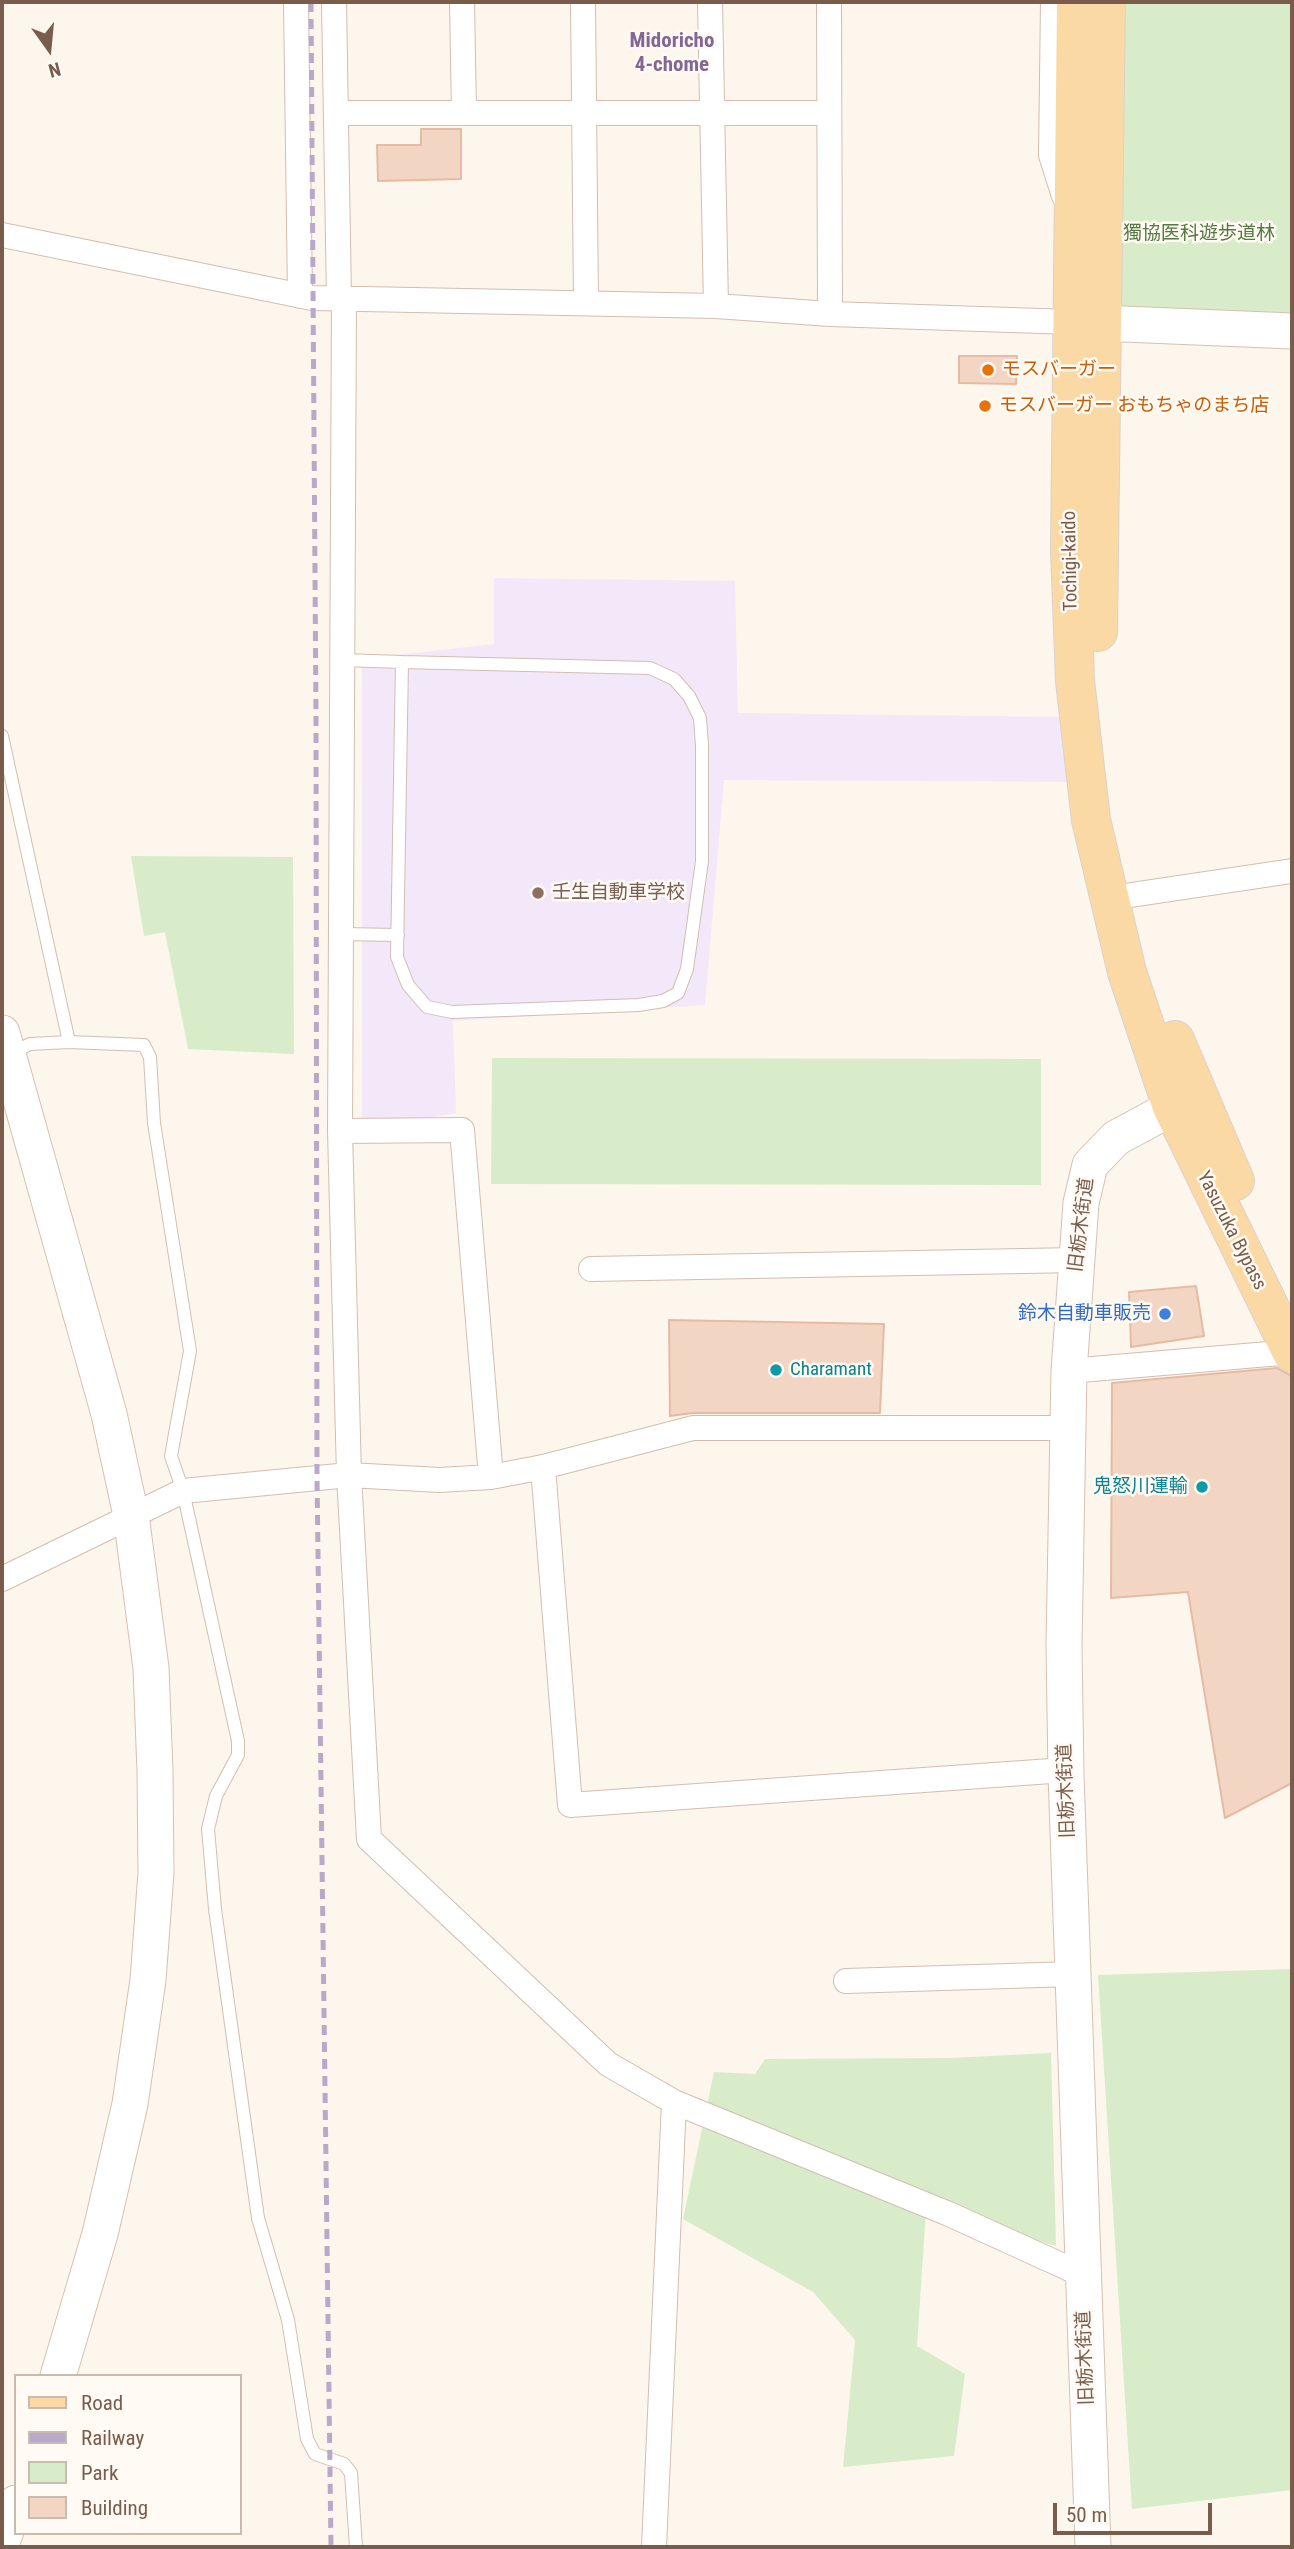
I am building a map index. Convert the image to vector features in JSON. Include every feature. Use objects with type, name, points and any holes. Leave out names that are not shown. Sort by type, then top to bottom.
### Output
[{"type":"main road","name":"Tochigi-kaido","points":[[1076,2],[1072,223],[1085,323],[1100,705],[1114,815],[1131,895],[1173,1034],[1184,1101]]},
{"type":"main road","name":"Tochigi-kaido","points":[[1106,2],[1070,550],[1075,681],[1091,820],[1127,972],[1184,1101]]},
{"type":"main road","name":"Yasuzuka Bypass","points":[[1184,1101],[1292,1296]]},
{"type":"main road","name":"Yasuzuka Bypass","points":[[1184,1101],[1292,1352]]},
{"type":"street","points":[[296,2],[300,296]]},
{"type":"street","points":[[334,2],[342,299],[340,1131],[349,1475],[369,1839],[608,2064],[674,2102],[949,2214],[1083,2275]]},
{"type":"street","points":[[462,2],[464,113]]},
{"type":"street","points":[[583,2],[586,303]]},
{"type":"street","points":[[710,2],[716,306]]},
{"type":"street","points":[[829,2],[830,314]]},
{"type":"street","points":[[1053,2],[1051,155],[1072,223]]},
{"type":"street","points":[[336,113],[829,113]]},
{"type":"street","points":[[2,235],[300,296],[716,306],[830,314],[1292,331]]},
{"type":"street","points":[[1131,895],[1292,871]]},
{"type":"street","points":[[4,1047],[109,1414],[131,1515],[151,1668],[156,1873],[150,1953],[130,2104],[116,2170],[59,2374]]},
{"type":"street","name":"旧栃木街道","points":[[1093,2547],[1066,1774],[1066,1428],[1069,1371],[1082,1203],[1090,1165],[1116,1138],[1184,1101]]},
{"type":"street","points":[[340,1131],[463,1130],[491,1478]]},
{"type":"street","points":[[591,1269],[1077,1261]]},
{"type":"street","points":[[1069,1371],[1292,1352]]},
{"type":"street","points":[[2,1579],[183,1491],[349,1475],[439,1480],[491,1478],[694,1428],[1066,1428]]},
{"type":"street","points":[[543,1467],[570,1805],[1051,1771],[1066,1774]]},
{"type":"street","points":[[846,1981],[1073,1974]]},
{"type":"street","points":[[654,2547],[674,2102]]},
{"type":"lane","points":[[342,660],[650,668],[674,679],[689,696],[700,718],[704,792],[701,873],[687,970],[678,993],[663,1001],[452,1012],[427,1007],[408,985],[397,957],[402,662]]},
{"type":"lane","points":[[2,736],[69,1042]]},
{"type":"lane","points":[[341,934],[398,935]]},
{"type":"lane","points":[[4,1047],[69,1042],[144,1045],[150,1057],[154,1123],[190,1351],[171,1456],[183,1491],[238,1741],[238,1755],[216,1796],[208,1829],[215,1909],[258,2218],[288,2320],[307,2439],[316,2454],[344,2464],[351,2473],[356,2547]]},
{"type":"shaded area","name":"壬生自動車学校","points":[[494,578],[735,581],[738,713],[1067,717],[1073,782],[724,780],[705,1005],[453,1021],[456,1113],[362,1131],[362,659],[494,644]]},
{"type":"green space","name":"獨協医科遊歩道林","points":[[1118,2],[1292,2],[1292,336],[1100,323]]},
{"type":"green space","points":[[131,856],[293,857],[294,1054],[188,1049],[165,932],[144,936]]},
{"type":"green space","points":[[492,1058],[1041,1059],[1041,1185],[491,1184]]},
{"type":"green space","points":[[1292,1969],[1292,2490],[1132,2509],[1098,1975]]},
{"type":"green space","points":[[1051,2053],[1056,2246],[926,2210],[917,2346],[965,2374],[954,2456],[843,2467],[855,2340],[813,2292],[683,2219],[714,2072],[755,2074],[765,2059],[950,2058]]},
{"type":"building","points":[[421,129],[461,129],[461,179],[378,181],[377,145],[421,145]]},
{"type":"building","name":"モスバーガー","points":[[959,356],[1017,356],[1016,384],[959,383]]},
{"type":"building","name":"鈴木自動車販売","points":[[1196,1286],[1204,1336],[1131,1347],[1129,1292]]},
{"type":"building","name":"Charamant","points":[[669,1320],[884,1324],[880,1413],[693,1413],[670,1416]]},
{"type":"building","name":"鬼怒川運輸","points":[[1277,1368],[1290,1375],[1292,1380],[1292,1783],[1225,1818],[1188,1592],[1111,1598],[1112,1383]]},
{"type":"railway","points":[[311,2],[317,1477],[331,2547]]},
{"type":"place","name":"モスバーガー","points":[[988,370]]},
{"type":"place","name":"モスバーガー おもちゃのまち店","points":[[985,406]]},
{"type":"place","name":"壬生自動車学校","points":[[538,893]]},
{"type":"place","name":"鈴木自動車販売","points":[[1165,1314]]},
{"type":"place","name":"Charamant","points":[[776,1370]]},
{"type":"place","name":"鬼怒川運輸","points":[[1202,1487]]},
{"type":"district","name":"Midoricho 4-chome","points":[[672,54]]}]
